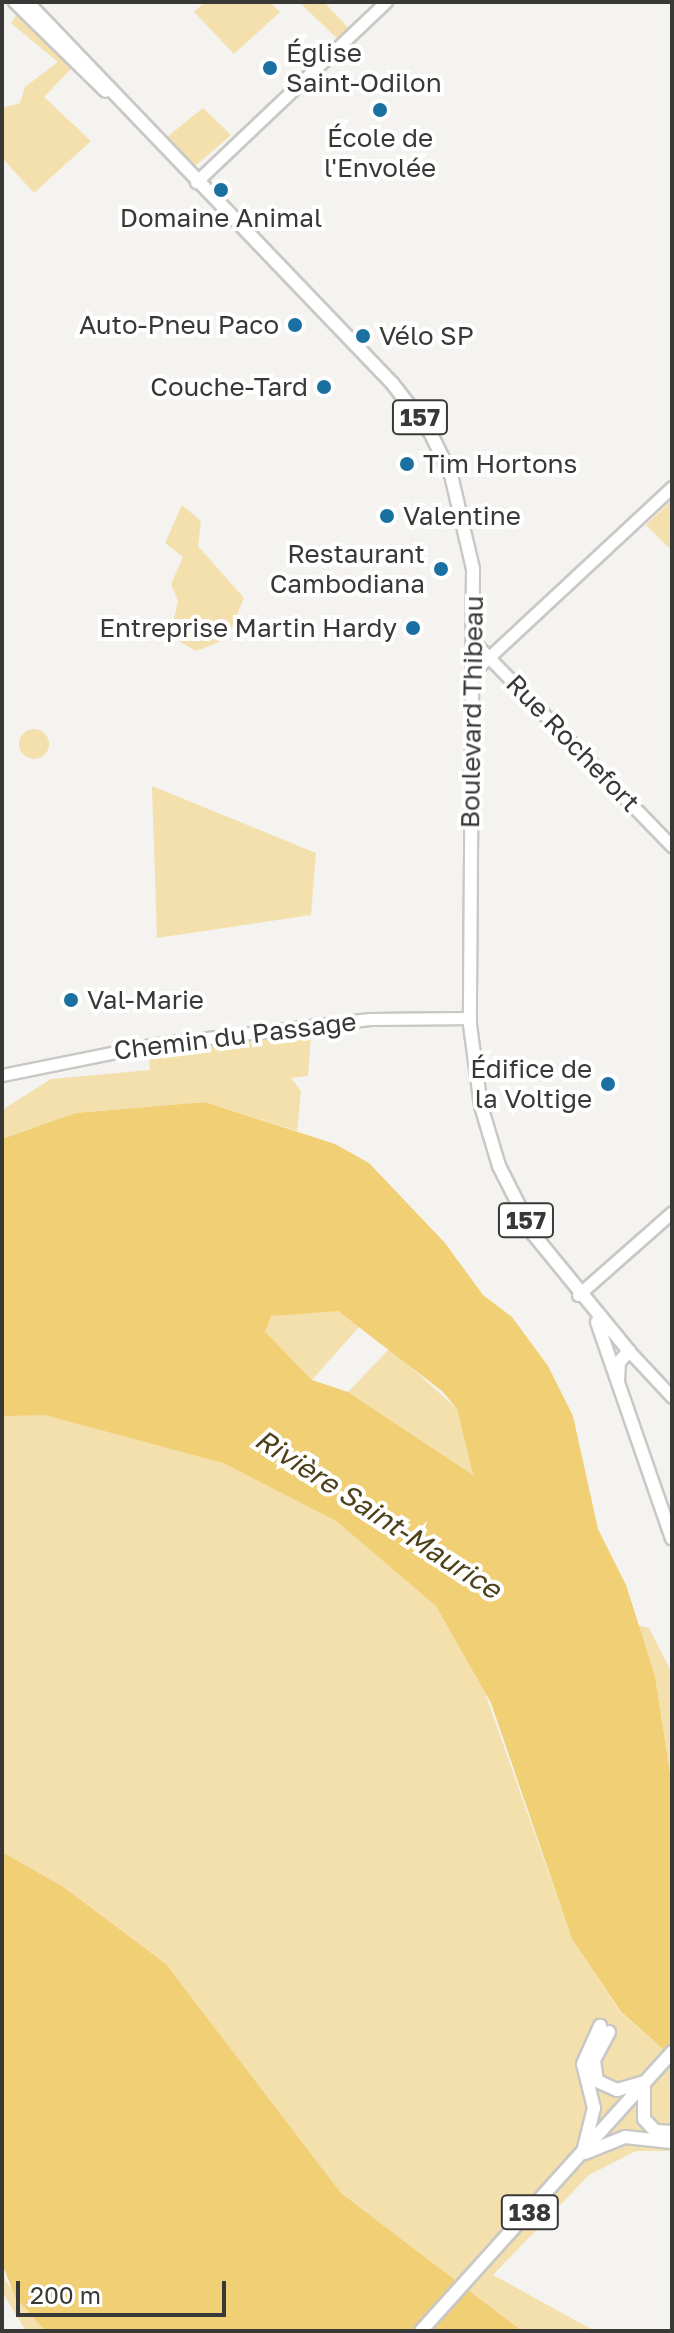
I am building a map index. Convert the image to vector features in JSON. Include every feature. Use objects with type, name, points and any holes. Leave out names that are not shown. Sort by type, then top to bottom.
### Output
[{"type":"main road","name":"Boulevard Thibeau","points":[[20,3],[392,383],[430,432],[467,524],[473,641],[470,1018],[481,1106],[499,1166],[534,1235],[578,1295],[629,1351]]},
{"type":"main road","name":"157","points":[[592,1311],[618,1379],[635,1445],[672,1538]]},
{"type":"main road","points":[[618,1379],[618,1364],[629,1351]]},
{"type":"main road","points":[[582,2154],[594,2108],[583,2064],[604,2029],[594,2060],[597,2081],[617,2090],[646,2081],[644,2119],[655,2131],[672,2132]]},
{"type":"main road","name":"138","points":[[421,2331],[672,2052]]},
{"type":"main road","points":[[582,2154],[628,2136],[672,2142]]},
{"type":"street","points":[[196,182],[386,2]]},
{"type":"street","points":[[473,672],[672,487]]},
{"type":"street","name":"Rue Rochefort","points":[[473,641],[672,846]]},
{"type":"street","name":"Chemin du Passage","points":[[2,1075],[149,1045],[370,1019],[470,1018]]},
{"type":"street","points":[[578,1295],[672,1212]]},
{"type":"street","name":"Boulevard Thibeau","points":[[629,1351],[672,1397]]},
{"type":"shaded area","points":[[205,2],[270,2],[280,12],[234,54],[194,12]]},
{"type":"shaded area","points":[[299,2],[324,2],[356,36],[345,46]]},
{"type":"shaded area","points":[[17,14],[72,68],[44,97],[91,141],[34,193],[2,158],[2,108],[20,103],[25,87],[58,62],[11,23]]},
{"type":"shaded area","points":[[203,108],[231,135],[195,166],[167,137]]},
{"type":"shaded area","points":[[672,500],[672,551],[646,525]]},
{"type":"shaded area","points":[[182,505],[201,521],[198,546],[244,598],[227,639],[196,651],[170,636],[178,601],[171,584],[183,557],[165,543]]},
{"type":"shaded area","points":[[34,729],[45,733],[49,744],[45,755],[34,759],[23,755],[19,744],[23,733]]},
{"type":"shaded area","points":[[152,786],[316,853],[311,915],[157,938]]},
{"type":"shaded area","points":[[311,1034],[308,1076],[291,1078],[301,1091],[297,1131],[205,1102],[75,1113],[2,1139],[2,1110],[51,1079],[150,1070],[148,1054]]},
{"type":"shaded area","points":[[2,1297],[338,1311],[359,1327],[312,1380],[282,1350],[143,1439],[223,1463],[336,1521],[436,1606],[478,1673],[572,1939],[620,2012],[672,2057],[672,2151],[636,2151],[589,2175],[493,2275],[595,2331],[522,2331],[341,2193],[166,1964],[62,1886],[2,1852]]},
{"type":"shaded area","points":[[390,1348],[457,1409],[473,1475],[348,1392]]},
{"type":"shaded area","points":[[637,1625],[649,1628],[672,1673],[672,1786],[655,1676]]},
{"type":"shaded area","points":[[2,2264],[5,2280],[45,2331],[26,2331],[2,2292]]},
{"type":"water","name":"Rivière Saint-Maurice","points":[[205,1102],[335,1144],[369,1163],[445,1243],[483,1295],[512,1317],[548,1366],[573,1416],[598,1529],[626,1585],[655,1676],[672,1786],[672,2057],[621,2012],[572,1939],[491,1703],[436,1606],[336,1521],[223,1463],[45,1415],[2,1416],[2,1139],[75,1113]],"holes":[[[338,1311],[442,1391],[457,1409],[473,1475],[348,1392],[312,1380],[265,1332],[271,1316]]]},
{"type":"water","points":[[2,1852],[62,1886],[166,1964],[341,2193],[522,2331],[45,2331],[15,2296],[2,2264]]},
{"type":"place","name":"Église Saint-Odilon","points":[[270,68]]},
{"type":"place","name":"École de l'Envolée","points":[[380,110]]},
{"type":"place","name":"Domaine Animal","points":[[221,190]]},
{"type":"place","name":"Auto-Pneu Paco","points":[[295,325]]},
{"type":"place","name":"Vélo SP","points":[[363,336]]},
{"type":"place","name":"Couche-Tard","points":[[324,387]]},
{"type":"place","name":"Tim Hortons","points":[[407,464]]},
{"type":"place","name":"Valentine","points":[[387,516]]},
{"type":"place","name":"Restaurant Cambodiana","points":[[441,569]]},
{"type":"place","name":"Entreprise Martin Hardy","points":[[413,628]]},
{"type":"place","name":"Val-Marie","points":[[71,1000]]},
{"type":"place","name":"Édifice de la Voltige","points":[[608,1084]]}]
